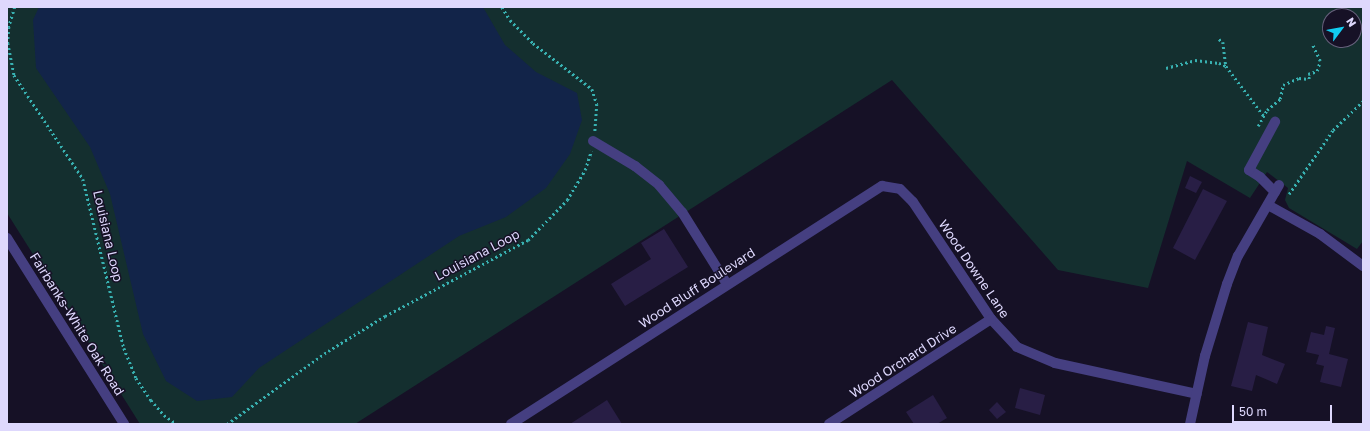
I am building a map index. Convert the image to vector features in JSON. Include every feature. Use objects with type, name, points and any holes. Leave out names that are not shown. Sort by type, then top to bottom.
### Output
[{"type":"street","points":[[1190,424],[1214,322],[1227,284],[1238,256],[1277,189],[1249,170],[1276,122]]},
{"type":"street","points":[[593,141],[635,166],[659,185],[682,212],[727,284]]},
{"type":"street","name":"Wood Bluff Boulevard","points":[[511,424],[868,193],[882,186],[900,189]]},
{"type":"street","name":"Wood Downe Lane","points":[[900,189],[913,202],[991,319],[1017,347],[1042,360],[1197,394]]},
{"type":"street","points":[[1268,205],[1320,234],[1363,266]]},
{"type":"street","name":"Fairbanks-White Oak Road","points":[[7,238],[124,424]]},
{"type":"street","name":"Wood Orchard Drive","points":[[829,424],[991,319]]},
{"type":"path","name":"Louisiana Loop","points":[[15,7],[9,27],[8,43],[14,75],[83,179],[124,348],[136,378],[150,400],[164,415],[177,424]]},
{"type":"path","name":"Louisiana Loop","points":[[227,424],[328,351],[378,320],[528,240],[554,215],[575,187],[585,170],[593,141],[597,104],[592,89],[533,43],[510,20],[502,7]]},
{"type":"path","points":[[1219,39],[1223,42],[1226,66],[1263,116],[1276,122],[1280,112],[1270,106]]},
{"type":"path","points":[[1257,129],[1270,106],[1280,99],[1286,83],[1299,78],[1306,80],[1309,79],[1308,74],[1317,71],[1320,61],[1312,44]]},
{"type":"path","points":[[1166,68],[1202,59],[1226,66]]},
{"type":"path","points":[[1277,189],[1284,194],[1289,194],[1333,130],[1363,101]]},
{"type":"green space","points":[[7,7],[1363,7],[1363,241],[1357,249],[1289,208],[1285,200],[1288,188],[1267,172],[1250,198],[1187,161],[1148,288],[1058,270],[892,80],[355,424],[140,424],[7,213]]},
{"type":"water","points":[[39,7],[483,7],[505,45],[536,72],[577,93],[582,120],[570,154],[546,188],[506,217],[459,236],[259,368],[232,397],[197,401],[166,381],[143,334],[110,194],[90,147],[36,68],[33,20]]},
{"type":"building","points":[[1190,176],[1202,182],[1196,193],[1185,188]]},
{"type":"building","points":[[1203,189],[1227,201],[1195,260],[1173,248]]},
{"type":"building","points":[[664,229],[688,267],[625,306],[611,284],[651,259],[641,243]]},
{"type":"building","points":[[1248,322],[1268,327],[1262,355],[1285,364],[1277,384],[1256,375],[1252,391],[1231,386]]},
{"type":"building","points":[[1326,326],[1335,328],[1329,354],[1348,359],[1341,387],[1320,382],[1324,366],[1316,364],[1319,355],[1306,352],[1311,332],[1324,335]]},
{"type":"building","points":[[1020,388],[1045,395],[1040,415],[1015,408]]},
{"type":"building","points":[[933,395],[947,418],[937,424],[914,424],[906,412]]},
{"type":"building","points":[[607,400],[622,424],[570,424]]},
{"type":"building","points":[[997,402],[1006,412],[997,419],[989,410]]}]
